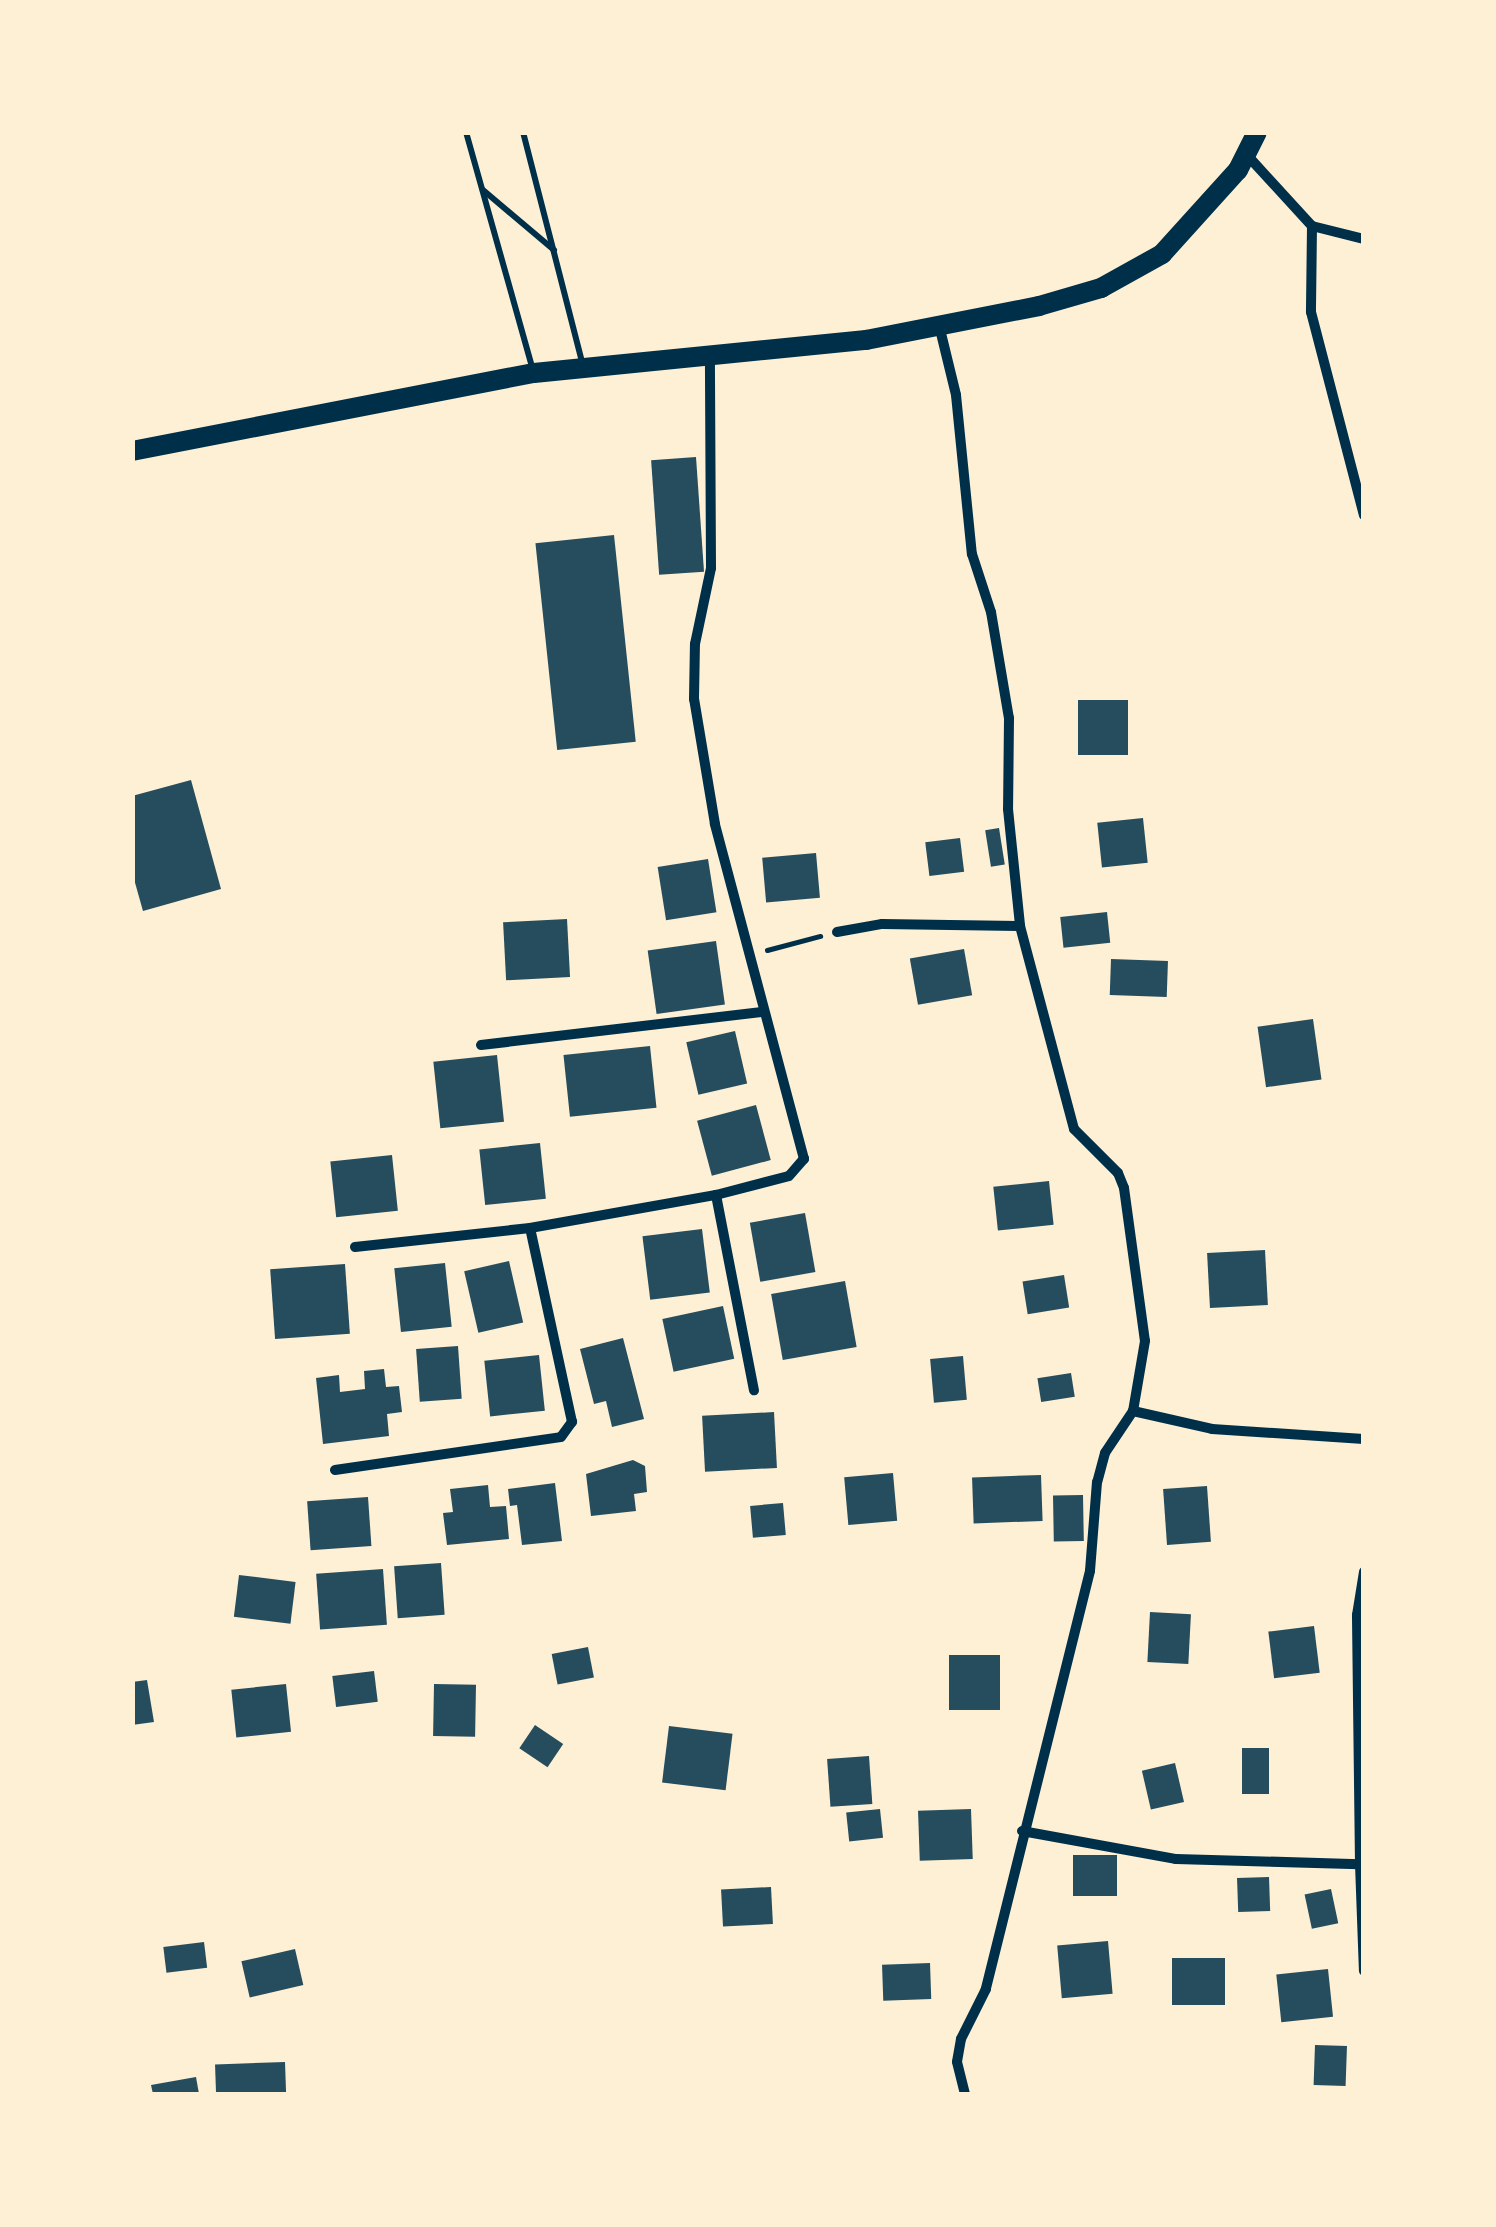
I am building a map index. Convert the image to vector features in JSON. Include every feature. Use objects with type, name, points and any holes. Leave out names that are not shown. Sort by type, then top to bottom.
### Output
[{"type":"main road","points":[[132,451],[583,366],[866,340],[1101,288],[1162,254],[1246,154],[1258,132]]},
{"type":"street","points":[[1246,154],[1312,226],[1364,239]]},
{"type":"street","points":[[1312,226],[1311,312],[1364,515]]},
{"type":"street","points":[[939,325],[956,395],[972,554],[992,612],[1009,718],[1008,809],[1020,926],[1074,1129],[1118,1173],[1124,1188],[1145,1341],[1133,1412],[1105,1453],[1097,1482],[1090,1571],[1022,1831],[986,1989],[961,2039],[957,2062],[965,2094]]},
{"type":"street","points":[[355,1246],[530,1228],[716,1195],[789,1176],[804,1159],[714,824],[694,700],[695,644],[712,568],[710,353]]},
{"type":"street","points":[[837,932],[882,924],[1020,926]]},
{"type":"street","points":[[481,1045],[764,1012]]},
{"type":"street","points":[[716,1195],[754,1390]]},
{"type":"street","points":[[335,1470],[561,1438],[572,1422],[530,1228]]},
{"type":"street","points":[[1133,1412],[1212,1429],[1364,1439]]},
{"type":"street","points":[[1364,1572],[1357,1615],[1364,1971]]},
{"type":"street","points":[[1022,1831],[1176,1859],[1360,1864]]},
{"type":"lane","points":[[466,132],[534,374]]},
{"type":"lane","points":[[523,132],[583,366]]},
{"type":"lane","points":[[482,190],[555,251]]},
{"type":"path","points":[[748,954],[837,932]]},
{"type":"building","points":[[696,457],[704,572],[659,575],[651,460]]},
{"type":"building","points":[[614,535],[636,742],[557,750],[535,543]]},
{"type":"building","points":[[1078,700],[1128,700],[1128,755],[1078,755]]},
{"type":"building","points":[[191,780],[221,889],[143,911],[132,872],[132,796]]},
{"type":"building","points":[[1143,818],[1148,863],[1102,868],[1097,823]]},
{"type":"building","points":[[999,828],[1005,865],[991,867],[985,830]]},
{"type":"building","points":[[960,838],[964,872],[929,876],[925,842]]},
{"type":"building","points":[[816,853],[820,898],[766,903],[762,858]]},
{"type":"building","points":[[708,859],[716,912],[666,920],[658,867]]},
{"type":"building","points":[[1107,912],[1110,943],[1063,948],[1060,917]]},
{"type":"building","points":[[567,919],[570,977],[506,980],[503,922]]},
{"type":"building","points":[[716,941],[725,1004],[657,1014],[648,951]]},
{"type":"building","points":[[964,949],[972,995],[918,1005],[910,959]]},
{"type":"building","points":[[1111,959],[1168,961],[1167,997],[1110,995]]},
{"type":"building","points":[[1313,1019],[1321,1079],[1266,1087],[1258,1027]]},
{"type":"building","points":[[735,1031],[747,1084],[698,1095],[686,1042]]},
{"type":"building","points":[[650,1046],[656,1108],[570,1117],[563,1055]]},
{"type":"building","points":[[497,1055],[504,1122],[440,1128],[433,1062]]},
{"type":"building","points":[[756,1105],[771,1160],[712,1176],[697,1121]]},
{"type":"building","points":[[540,1143],[546,1199],[485,1205],[479,1149]]},
{"type":"building","points":[[392,1155],[398,1211],[336,1217],[330,1161]]},
{"type":"building","points":[[1049,1181],[1054,1225],[998,1231],[993,1187]]},
{"type":"building","points":[[805,1213],[815,1272],[760,1282],[750,1223]]},
{"type":"building","points":[[702,1229],[710,1293],[650,1300],[642,1236]]},
{"type":"building","points":[[1265,1250],[1268,1305],[1210,1308],[1207,1253]]},
{"type":"building","points":[[509,1261],[523,1322],[478,1333],[464,1271]]},
{"type":"building","points":[[445,1263],[452,1327],[401,1332],[394,1268]]},
{"type":"building","points":[[345,1264],[350,1334],[275,1339],[270,1269]]},
{"type":"building","points":[[1064,1275],[1069,1308],[1028,1314],[1023,1282]]},
{"type":"building","points":[[845,1281],[857,1347],[783,1360],[771,1294]]},
{"type":"building","points":[[723,1306],[734,1359],[674,1372],[662,1319]]},
{"type":"building","points":[[623,1338],[644,1419],[612,1427],[606,1401],[594,1404],[580,1349]]},
{"type":"building","points":[[458,1346],[462,1399],[420,1402],[416,1349]]},
{"type":"building","points":[[539,1355],[545,1411],[490,1416],[484,1361]]},
{"type":"building","points":[[963,1356],[967,1400],[934,1403],[930,1359]]},
{"type":"building","points":[[384,1369],[386,1387],[399,1386],[402,1412],[387,1414],[389,1436],[323,1444],[316,1378],[339,1375],[340,1392],[365,1389],[364,1371]]},
{"type":"building","points":[[1071,1373],[1075,1397],[1041,1402],[1037,1378]]},
{"type":"building","points":[[774,1412],[777,1468],[705,1472],[702,1416]]},
{"type":"building","points":[[633,1460],[645,1466],[647,1492],[634,1494],[636,1511],[591,1516],[586,1474]]},
{"type":"building","points":[[893,1473],[897,1521],[848,1525],[844,1477]]},
{"type":"building","points":[[1041,1475],[1043,1521],[974,1523],[972,1477]]},
{"type":"building","points":[[555,1483],[562,1541],[522,1545],[517,1505],[510,1506],[508,1489]]},
{"type":"building","points":[[488,1485],[490,1507],[506,1506],[509,1539],[447,1545],[443,1513],[453,1512],[450,1489]]},
{"type":"building","points":[[1207,1486],[1211,1542],[1167,1545],[1163,1489]]},
{"type":"building","points":[[1083,1495],[1084,1541],[1054,1542],[1053,1496]]},
{"type":"building","points":[[368,1497],[371,1546],[311,1550],[307,1501]]},
{"type":"building","points":[[783,1503],[786,1535],[753,1538],[750,1506]]},
{"type":"building","points":[[441,1563],[445,1615],[398,1618],[394,1566]]},
{"type":"building","points":[[383,1569],[387,1625],[320,1630],[316,1574]]},
{"type":"building","points":[[239,1575],[296,1582],[290,1624],[234,1617]]},
{"type":"building","points":[[1150,1612],[1191,1614],[1188,1664],[1147,1662]]},
{"type":"building","points":[[1314,1626],[1320,1673],[1274,1678],[1268,1632]]},
{"type":"building","points":[[588,1647],[594,1677],[558,1684],[552,1654]]},
{"type":"building","points":[[949,1655],[1000,1655],[1000,1710],[949,1710]]},
{"type":"building","points":[[374,1671],[378,1702],[336,1707],[332,1676]]},
{"type":"building","points":[[147,1680],[154,1722],[132,1725],[132,1682]]},
{"type":"building","points":[[286,1684],[291,1732],[236,1737],[231,1690]]},
{"type":"building","points":[[434,1684],[476,1685],[475,1737],[433,1736]]},
{"type":"building","points":[[535,1725],[563,1744],[548,1767],[519,1748]]},
{"type":"building","points":[[669,1726],[733,1734],[726,1790],[662,1783]]},
{"type":"building","points":[[1242,1748],[1269,1748],[1269,1794],[1242,1794]]},
{"type":"building","points":[[869,1756],[872,1804],[830,1807],[827,1759]]},
{"type":"building","points":[[1175,1763],[1184,1802],[1151,1810],[1142,1771]]},
{"type":"building","points":[[880,1809],[883,1838],[849,1841],[846,1813]]},
{"type":"building","points":[[971,1809],[973,1859],[920,1861],[918,1811]]},
{"type":"building","points":[[1073,1855],[1117,1855],[1117,1896],[1073,1896]]},
{"type":"building","points":[[1269,1877],[1270,1911],[1238,1912],[1237,1878]]},
{"type":"building","points":[[771,1887],[773,1924],[723,1927],[721,1890]]},
{"type":"building","points":[[1331,1889],[1338,1923],[1312,1929],[1305,1895]]},
{"type":"building","points":[[1108,1941],[1113,1994],[1062,1998],[1057,1945]]},
{"type":"building","points":[[204,1942],[207,1968],[166,1973],[163,1947]]},
{"type":"building","points":[[295,1949],[303,1985],[250,1997],[241,1961]]},
{"type":"building","points":[[1172,1958],[1225,1958],[1225,2005],[1172,2005]]},
{"type":"building","points":[[930,1963],[931,1999],[883,2001],[882,1965]]},
{"type":"building","points":[[1328,1969],[1333,2017],[1281,2022],[1276,1974]]},
{"type":"building","points":[[1315,2045],[1347,2046],[1346,2086],[1314,2085]]},
{"type":"building","points":[[285,2062],[286,2094],[216,2094],[215,2064]]},
{"type":"building","points":[[196,2077],[199,2094],[153,2094],[151,2085]]}]
